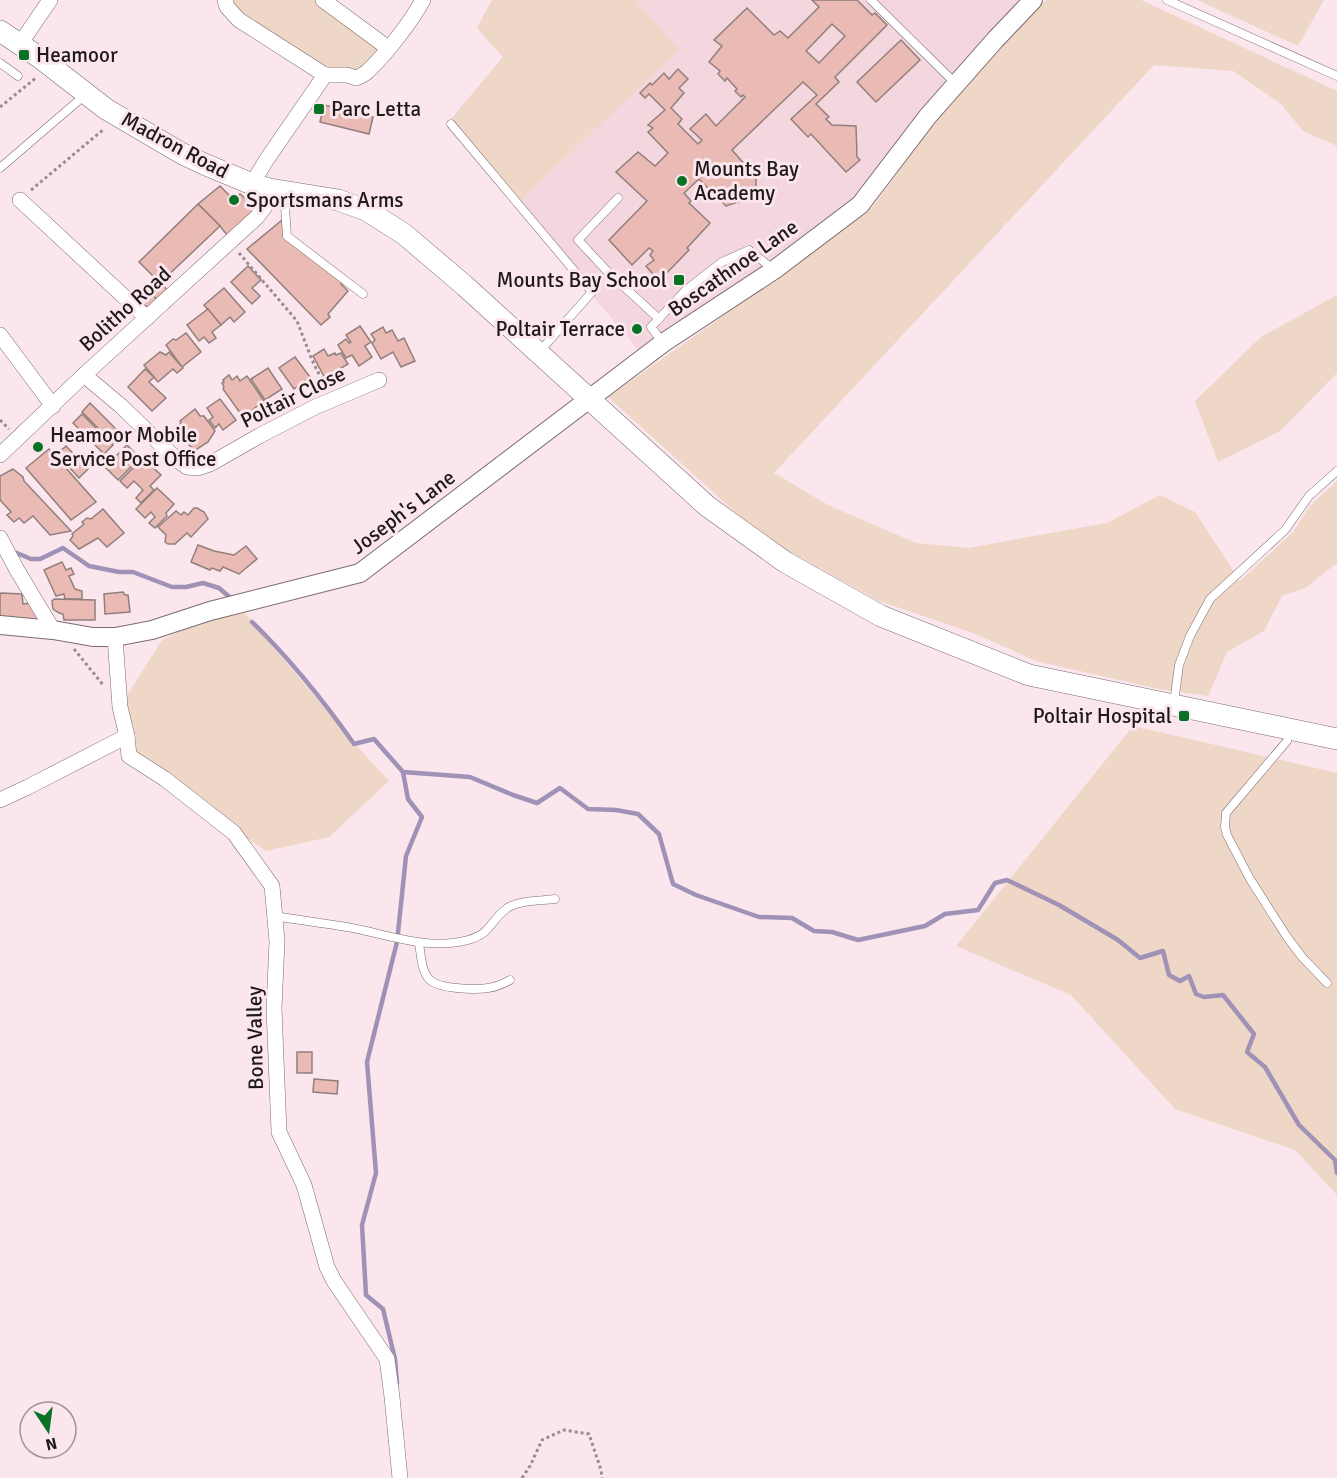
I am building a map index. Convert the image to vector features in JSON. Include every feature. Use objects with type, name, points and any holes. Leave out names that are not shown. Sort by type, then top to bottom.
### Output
[{"type":"main road","name":"Madron Road","points":[[0,31],[106,109],[181,153],[204,164],[270,188],[338,200],[366,210],[412,242],[465,286],[706,506],[785,562],[881,616],[1029,675],[1337,739]]},
{"type":"street","points":[[20,45],[50,0]]},
{"type":"street","points":[[225,0],[227,7],[239,20],[325,75],[347,75],[356,78],[367,73],[423,0]]},
{"type":"street","points":[[323,0],[388,48]]},
{"type":"street","name":"Boscathnoe Lane","points":[[589,400],[663,343],[774,270],[860,205],[928,116],[1033,0]]},
{"type":"street","name":"Bolitho Road","points":[[0,454],[257,217],[266,204],[270,188],[267,159],[325,75]]},
{"type":"street","points":[[20,200],[147,318]]},
{"type":"street","points":[[0,335],[53,406]]},
{"type":"street","name":"Poltair Close","points":[[84,375],[121,406],[176,459],[187,467],[198,468],[210,464],[315,406],[379,380]]},
{"type":"street","name":"Joseph's Lane","points":[[0,625],[53,630],[93,637],[115,637],[152,630],[210,611],[360,573],[589,400]]},
{"type":"street","points":[[0,538],[53,630]]},
{"type":"street","name":"Bone Valley","points":[[115,637],[120,707],[127,735],[129,756],[165,779],[234,833],[272,886],[276,941],[274,1008],[279,1132],[304,1185],[327,1268],[387,1359],[400,1478]]},
{"type":"street","points":[[0,800],[127,735]]},
{"type":"lane","points":[[871,0],[956,84]]},
{"type":"lane","points":[[1167,0],[1337,76]]},
{"type":"lane","points":[[0,63],[18,76]]},
{"type":"lane","points":[[0,168],[86,94]]},
{"type":"lane","points":[[451,124],[592,292],[538,353]]},
{"type":"lane","points":[[270,188],[285,207],[287,236],[363,294]]},
{"type":"lane","points":[[618,198],[579,240],[607,271],[659,319]]},
{"type":"lane","points":[[663,343],[651,327],[686,290],[722,262],[749,250],[774,270]]},
{"type":"lane","points":[[1174,705],[1179,665],[1190,636],[1210,599],[1286,530],[1310,496],[1337,471]]},
{"type":"lane","points":[[1290,730],[1287,741],[1226,813],[1227,835],[1250,879],[1287,937],[1302,957],[1327,983]]},
{"type":"lane","points":[[274,916],[347,927],[437,945],[470,940],[481,935],[508,908],[555,899]]},
{"type":"lane","points":[[419,943],[425,972],[434,982],[452,987],[478,989],[498,986],[510,980]]},
{"type":"path","points":[[0,107],[51,67]]},
{"type":"path","points":[[20,200],[110,124]]},
{"type":"path","points":[[240,253],[297,321],[327,390]]},
{"type":"path","points":[[69,642],[120,707]]},
{"type":"path","points":[[522,1478],[542,1440],[564,1430],[590,1434],[602,1478]]},
{"type":"shaded area","points":[[225,0],[323,0],[388,48],[367,73],[325,75]]},
{"type":"shaded area","name":"Mounts Bay Academy","points":[[492,0],[1022,0],[892,157],[818,235],[640,352],[447,124],[503,57],[477,28]]},
{"type":"shaded area","points":[[492,0],[635,0],[679,50],[515,205],[447,124],[503,57],[477,28]]},
{"type":"shaded area","points":[[1046,0],[1141,0],[1337,91],[1337,146],[1303,131],[1281,104],[1233,71],[1154,65],[774,473],[828,505],[916,543],[968,548],[1107,523],[1160,495],[1195,512],[1240,581],[1293,532],[1310,506],[1337,481],[1337,563],[1305,588],[1282,596],[1264,631],[1227,652],[1208,696],[1159,689],[1036,661],[976,634],[879,601],[763,537],[608,397],[790,269],[874,205],[945,108]]},
{"type":"shaded area","points":[[1197,0],[1324,0],[1298,46]]},
{"type":"shaded area","points":[[1337,295],[1337,373],[1280,431],[1218,462],[1195,401],[1261,337]]},
{"type":"shaded area","points":[[237,604],[389,781],[329,837],[266,851],[129,756],[120,707],[162,640]]},
{"type":"shaded area","points":[[1133,726],[1337,773],[1337,1195],[1295,1150],[1175,1109],[1071,995],[956,946]]},
{"type":"building","points":[[812,0],[857,0],[872,15],[875,13],[887,25],[835,77],[839,82],[816,104],[829,117],[826,119],[832,125],[856,126],[857,157],[860,160],[846,172],[811,134],[808,137],[791,119],[817,95],[803,82],[732,150],[756,177],[756,190],[744,200],[726,206],[699,179],[684,193],[691,201],[689,203],[710,223],[687,248],[689,250],[659,281],[646,266],[654,260],[650,255],[653,251],[649,248],[632,265],[609,240],[647,201],[616,172],[638,152],[655,166],[668,153],[648,132],[653,128],[648,125],[665,110],[649,94],[645,98],[640,93],[664,73],[669,79],[678,69],[688,79],[679,88],[684,93],[671,108],[682,119],[678,124],[698,144],[702,140],[690,129],[706,114],[716,126],[745,97],[743,95],[741,97],[727,78],[725,81],[718,74],[720,71],[709,62],[722,46],[714,40],[747,8],[774,35],[780,31],[788,38],[819,7]],"holes":[[[832,24],[845,36],[819,63],[806,51]]]},
{"type":"building","points":[[901,40],[920,60],[876,102],[857,82]]},
{"type":"building","points":[[324,105],[373,117],[369,134],[320,122]]},
{"type":"building","name":"Sportsmans Arms","points":[[220,186],[234,200],[240,194],[254,206],[254,212],[227,235],[198,204]]},
{"type":"building","points":[[198,204],[220,226],[160,283],[139,262]]},
{"type":"building","points":[[282,220],[286,239],[342,281],[341,284],[348,291],[328,314],[330,317],[321,325],[247,249]]},
{"type":"building","points":[[248,266],[261,280],[252,288],[260,296],[252,304],[231,282]]},
{"type":"building","points":[[152,284],[157,289],[162,284],[169,292],[159,302],[149,291]]},
{"type":"building","points":[[224,288],[245,312],[234,322],[230,317],[221,325],[204,305]]},
{"type":"building","points":[[149,291],[159,302],[150,308],[139,301]]},
{"type":"building","points":[[208,309],[221,325],[212,332],[216,338],[209,343],[204,337],[199,341],[187,325]]},
{"type":"building","points":[[360,326],[371,342],[365,346],[372,357],[359,366],[352,355],[346,358],[338,345],[346,339],[349,343],[351,342],[346,335]]},
{"type":"building","points":[[383,327],[386,333],[392,330],[398,341],[404,338],[415,361],[401,367],[393,352],[381,359],[372,343],[375,340],[371,334]]},
{"type":"building","points":[[186,333],[201,352],[182,367],[166,345]]},
{"type":"building","points":[[324,349],[328,356],[341,353],[348,364],[336,371],[338,374],[326,380],[313,356]]},
{"type":"building","points":[[160,352],[166,355],[169,352],[183,368],[177,373],[173,369],[158,382],[144,365]]},
{"type":"building","points":[[295,357],[310,377],[294,389],[279,368]]},
{"type":"building","points":[[268,368],[282,389],[265,400],[251,379]]},
{"type":"building","points":[[145,369],[154,377],[149,382],[166,398],[152,411],[128,387]]},
{"type":"building","points":[[229,375],[232,380],[237,376],[240,381],[247,376],[264,401],[243,417],[223,389],[223,380]]},
{"type":"building","points":[[220,399],[236,420],[223,430],[219,424],[215,428],[209,420],[213,417],[207,408]]},
{"type":"building","points":[[90,403],[121,434],[113,443],[82,412]]},
{"type":"building","points":[[195,409],[200,416],[204,416],[215,431],[208,442],[194,451],[176,428],[181,423],[180,421]]},
{"type":"building","points":[[82,414],[113,445],[104,454],[73,423]]},
{"type":"building","points":[[127,445],[140,458],[118,480],[105,467]]},
{"type":"building","points":[[66,446],[88,469],[79,478],[57,454]]},
{"type":"building","points":[[49,449],[96,502],[71,520],[26,468]]},
{"type":"building","points":[[143,458],[161,475],[150,486],[154,490],[141,503],[136,498],[143,490],[134,481],[127,488],[120,481]]},
{"type":"building","points":[[13,469],[23,477],[24,481],[71,531],[50,535],[33,516],[24,523],[19,518],[14,522],[7,515],[11,512],[0,500],[0,476]]},
{"type":"building","points":[[157,488],[174,504],[166,513],[167,516],[155,528],[149,523],[155,517],[151,512],[145,518],[136,509]]},
{"type":"building","points":[[194,508],[204,512],[208,519],[191,537],[187,533],[175,544],[165,542],[166,535],[158,527],[176,511],[181,515],[184,512],[188,515]]},
{"type":"building","points":[[103,509],[124,533],[107,547],[98,538],[79,549],[70,540],[72,534],[84,524],[82,522],[87,518],[91,519]]},
{"type":"building","points":[[198,545],[234,555],[246,546],[257,559],[239,574],[223,567],[220,571],[212,568],[210,570],[191,562]]},
{"type":"building","points":[[62,562],[66,570],[71,568],[74,574],[69,576],[75,589],[82,591],[82,599],[65,599],[64,594],[56,596],[44,570]]},
{"type":"building","points":[[123,592],[128,595],[130,612],[105,614],[104,594]]},
{"type":"building","points":[[1,593],[22,594],[23,604],[32,603],[40,611],[38,621],[0,618]]},
{"type":"building","points":[[54,599],[95,600],[95,620],[64,620],[63,614],[53,609]]},
{"type":"building","points":[[297,1052],[312,1052],[312,1073],[297,1073]]},
{"type":"building","points":[[314,1079],[338,1081],[337,1094],[313,1092]]},
{"type":"waterway","points":[[12,551],[31,559],[40,559],[63,548],[89,566],[119,572],[133,572],[172,587],[203,583],[219,588],[233,600]]},
{"type":"waterway","points":[[252,622],[306,681],[354,744],[374,739],[403,772],[470,777],[537,803],[560,788],[588,809],[638,814],[659,834],[673,884],[696,895],[759,917],[792,918],[814,931],[832,932],[858,940],[925,926],[945,914],[978,910],[995,883],[1007,880],[1059,905],[1118,940],[1140,958],[1163,951],[1169,975],[1180,981],[1189,976],[1196,994],[1204,997],[1223,995],[1254,1034],[1247,1052],[1265,1067],[1299,1125],[1335,1160],[1337,1173]]},
{"type":"waterway","points":[[397,1383],[395,1359],[383,1309],[366,1295],[362,1225],[376,1173],[367,1062],[397,942],[406,856],[422,817],[408,799],[403,772]]},
{"type":"place","name":"Heamoor","points":[[24,55]]},
{"type":"place","name":"Parc Letta","points":[[319,109]]},
{"type":"place","name":"Mounts Bay Academy","points":[[682,181]]},
{"type":"place","name":"Sportsmans Arms","points":[[234,200]]},
{"type":"place","name":"Mounts Bay School","points":[[679,280]]},
{"type":"place","name":"Poltair Terrace","points":[[637,329]]},
{"type":"place","name":"Heamoor Mobile Service Post Office","points":[[38,447]]},
{"type":"place","name":"Poltair Hospital","points":[[1184,716]]}]
